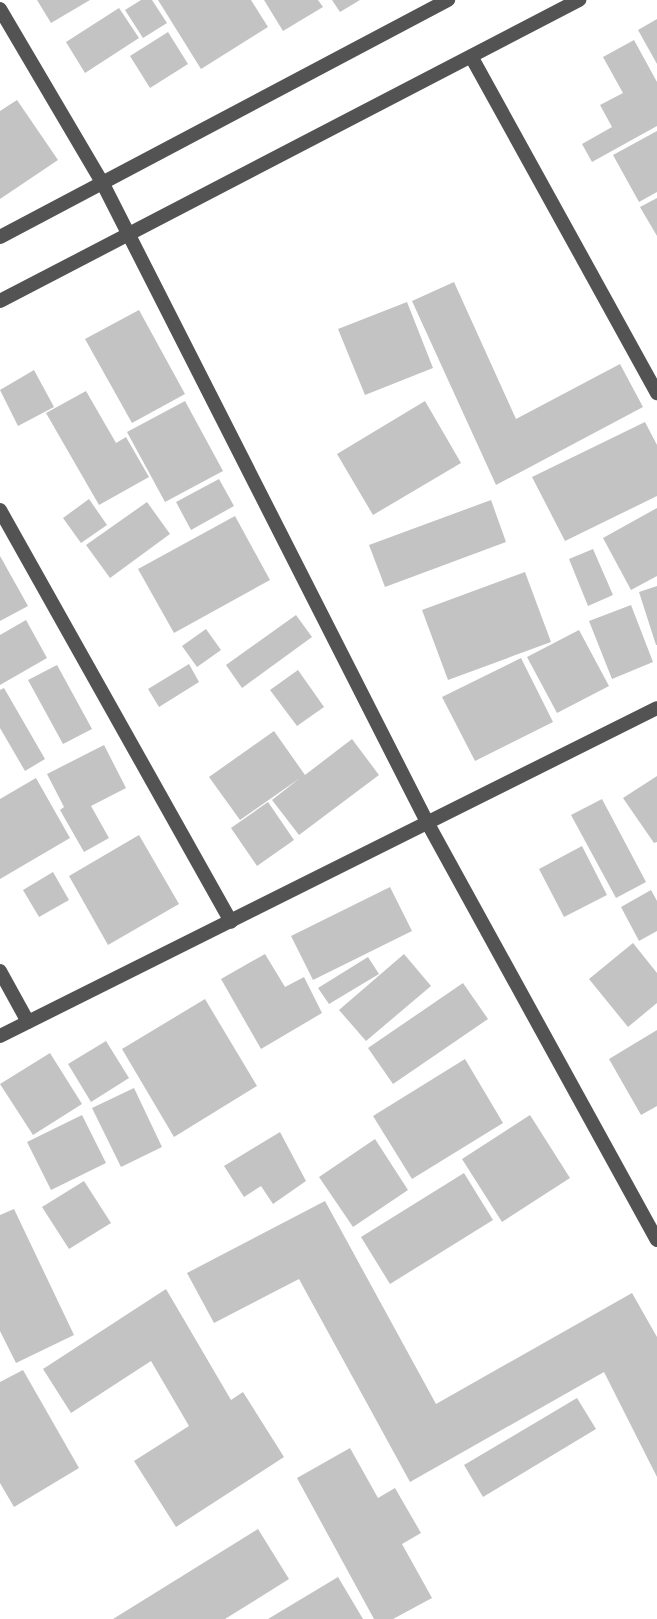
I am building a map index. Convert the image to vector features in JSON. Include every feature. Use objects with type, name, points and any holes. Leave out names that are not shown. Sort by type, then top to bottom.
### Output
[{"type":"street","points":[[0,301],[472,58],[579,0]]},
{"type":"street","points":[[0,237],[441,2]]},
{"type":"street","points":[[0,9],[102,182],[427,822],[657,1240]]},
{"type":"street","points":[[472,58],[657,393]]},
{"type":"street","points":[[0,510],[231,922]]},
{"type":"street","points":[[0,1036],[657,708]]},
{"type":"street","points":[[0,971],[28,1022]]},
{"type":"building","points":[[37,0],[90,0],[51,23]]},
{"type":"building","points":[[141,0],[152,0],[167,23],[143,38],[125,10]]},
{"type":"building","points":[[158,0],[251,0],[268,27],[201,69]]},
{"type":"building","points":[[264,0],[318,0],[323,7],[283,31]]},
{"type":"building","points":[[332,0],[360,0],[340,12]]},
{"type":"building","points":[[119,8],[139,38],[85,73],[66,42]]},
{"type":"building","points":[[657,19],[657,64],[638,30]]},
{"type":"building","points":[[168,32],[188,64],[150,88],[130,56]]},
{"type":"building","points":[[634,40],[657,82],[657,126],[592,162],[582,144],[612,127],[600,105],[623,93],[603,57]]},
{"type":"building","points":[[17,100],[58,160],[0,199],[0,111]]},
{"type":"building","points":[[657,131],[657,192],[639,202],[613,155]]},
{"type":"building","points":[[657,198],[657,236],[640,207]]},
{"type":"building","points":[[454,282],[516,419],[620,364],[643,407],[496,485],[412,301]]},
{"type":"building","points":[[407,302],[433,368],[365,395],[338,329]]},
{"type":"building","points":[[139,310],[185,394],[132,423],[85,339]]},
{"type":"building","points":[[34,370],[54,407],[18,426],[0,390]]},
{"type":"building","points":[[86,391],[116,443],[126,437],[149,477],[99,505],[46,413]]},
{"type":"building","points":[[185,401],[223,471],[165,502],[127,432]]},
{"type":"building","points":[[425,401],[461,463],[373,515],[337,454]]},
{"type":"building","points":[[645,422],[657,445],[657,496],[565,541],[532,477]]},
{"type":"building","points":[[219,479],[234,506],[191,530],[176,502]]},
{"type":"building","points":[[89,499],[107,525],[81,543],[63,518]]},
{"type":"building","points":[[491,500],[506,542],[385,587],[369,545]]},
{"type":"building","points":[[147,502],[170,534],[110,578],[86,545]]},
{"type":"building","points":[[657,508],[657,576],[631,590],[603,538]]},
{"type":"building","points":[[235,516],[270,580],[174,633],[138,569]]},
{"type":"building","points":[[593,549],[613,595],[588,606],[569,559]]},
{"type":"building","points":[[0,556],[28,606],[0,621]]},
{"type":"building","points":[[525,572],[551,642],[448,680],[422,610]]},
{"type":"building","points":[[657,586],[657,645],[656,645],[639,592]]},
{"type":"building","points":[[631,605],[653,662],[612,679],[589,621]]},
{"type":"building","points":[[296,615],[312,637],[242,688],[226,665]]},
{"type":"building","points":[[26,620],[47,658],[0,685],[0,635]]},
{"type":"building","points":[[206,629],[221,650],[197,667],[182,646]]},
{"type":"building","points":[[579,630],[609,686],[557,713],[527,657]]},
{"type":"building","points":[[521,658],[553,722],[475,761],[442,697]]},
{"type":"building","points":[[189,664],[199,682],[159,707],[148,689]]},
{"type":"building","points":[[57,665],[92,729],[63,744],[28,680]]},
{"type":"building","points":[[298,670],[324,707],[297,726],[270,690]]},
{"type":"building","points":[[4,688],[45,759],[25,771],[0,728],[0,690]]},
{"type":"building","points":[[274,731],[305,775],[352,739],[379,775],[299,835],[272,800],[300,778],[240,820],[209,777]]},
{"type":"building","points":[[104,745],[126,788],[91,806],[109,838],[84,852],[60,810],[64,807],[47,774]]},
{"type":"building","points":[[657,776],[657,842],[654,843],[623,798]]},
{"type":"building","points":[[36,778],[70,838],[0,879],[0,799]]},
{"type":"building","points":[[602,799],[646,882],[616,898],[571,815]]},
{"type":"building","points":[[268,802],[294,840],[257,866],[231,828]]},
{"type":"building","points":[[139,835],[179,904],[108,945],[69,876]]},
{"type":"building","points":[[582,846],[607,895],[564,917],[539,869]]},
{"type":"building","points":[[53,872],[69,900],[39,917],[23,890]]},
{"type":"building","points":[[390,887],[412,931],[313,980],[291,936]]},
{"type":"building","points":[[651,890],[657,901],[657,931],[639,941],[621,907]]},
{"type":"building","points":[[633,943],[657,973],[657,1003],[628,1027],[589,979]]},
{"type":"building","points":[[265,954],[285,987],[304,977],[322,1013],[261,1049],[221,979]]},
{"type":"building","points":[[404,954],[431,986],[366,1041],[339,1010]]},
{"type":"building","points":[[368,957],[379,974],[329,1004],[318,988]]},
{"type":"building","points":[[463,983],[488,1019],[393,1084],[368,1048]]},
{"type":"building","points":[[205,999],[257,1086],[174,1137],[122,1049]]},
{"type":"building","points":[[657,1030],[657,1106],[641,1115],[609,1059]]},
{"type":"building","points":[[106,1041],[129,1078],[91,1102],[68,1064]]},
{"type":"building","points":[[50,1053],[82,1104],[33,1135],[0,1084]]},
{"type":"building","points":[[465,1059],[503,1123],[412,1179],[373,1116]]},
{"type":"building","points":[[134,1088],[162,1147],[121,1167],[92,1108]]},
{"type":"building","points":[[82,1115],[106,1163],[51,1190],[27,1142]]},
{"type":"building","points":[[530,1115],[570,1178],[502,1222],[462,1159]]},
{"type":"building","points":[[280,1132],[306,1181],[273,1204],[261,1186],[244,1197],[224,1166]]},
{"type":"building","points":[[375,1139],[408,1190],[353,1227],[319,1177]]},
{"type":"building","points":[[464,1173],[493,1220],[390,1284],[361,1237]]},
{"type":"building","points":[[84,1181],[111,1223],[69,1249],[42,1207]]},
{"type":"building","points":[[325,1201],[436,1404],[632,1293],[657,1337],[657,1477],[604,1372],[410,1482],[299,1279],[214,1323],[187,1273]]},
{"type":"building","points":[[14,1209],[74,1335],[16,1363],[0,1331],[0,1215]]},
{"type":"building","points":[[166,1289],[231,1400],[243,1392],[284,1457],[176,1527],[134,1461],[189,1426],[151,1361],[71,1413],[43,1369]]},
{"type":"building","points":[[23,1370],[79,1468],[14,1507],[0,1483],[0,1382]]},
{"type":"building","points":[[577,1398],[596,1429],[483,1497],[464,1465]]},
{"type":"building","points":[[350,1448],[378,1498],[395,1488],[421,1533],[402,1544],[432,1598],[393,1619],[374,1619],[297,1478]]},
{"type":"building","points":[[258,1529],[289,1579],[225,1619],[113,1619]]},
{"type":"building","points":[[338,1577],[363,1619],[268,1619]]}]
